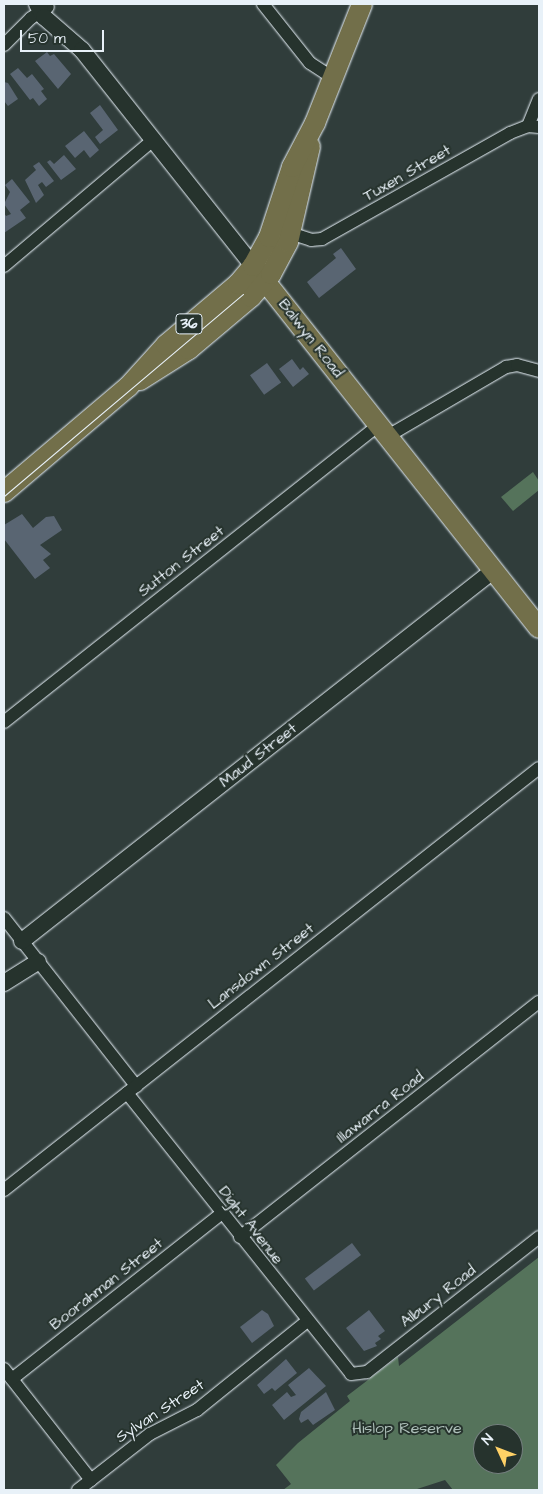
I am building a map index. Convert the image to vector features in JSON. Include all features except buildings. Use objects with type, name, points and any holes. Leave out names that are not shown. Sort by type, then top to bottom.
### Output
[{"type":"main road","name":"36","points":[[260,273],[269,237],[294,160],[315,123],[362,4]]},
{"type":"main road","name":"36","points":[[4,492],[128,387],[189,349],[260,273],[279,261],[290,233],[315,123]]},
{"type":"main road","name":"Balwyn Road","points":[[260,273],[539,628]]},
{"type":"street","points":[[262,4],[310,63],[333,78]]},
{"type":"street","points":[[9,41],[42,8]]},
{"type":"street","name":"Balwyn Road","points":[[42,8],[68,24],[82,50],[260,273]]},
{"type":"street","points":[[534,127],[539,99]]},
{"type":"street","name":"Tuxen Street","points":[[290,233],[314,240],[328,236],[510,133],[534,127]]},
{"type":"street","points":[[4,266],[153,140]]},
{"type":"street","name":"Sutton Street","points":[[4,722],[383,430],[506,368],[517,365],[539,371]]},
{"type":"street","name":"Maud Street","points":[[22,940],[494,570]]},
{"type":"street","name":"Lansdown Street","points":[[4,1190],[539,768]]},
{"type":"street","name":"Dight Avenue","points":[[4,918],[22,940],[221,1214],[342,1368],[353,1375]]},
{"type":"street","points":[[8,980],[35,958]]},
{"type":"street","name":"Illawarra Road","points":[[240,1237],[539,1002]]},
{"type":"street","name":"Boorahman Street","points":[[12,1379],[221,1214]]},
{"type":"street","name":"Albury Road","points":[[353,1375],[367,1372],[539,1237]]},
{"type":"street","name":"Sylvan Street","points":[[78,1490],[150,1434],[197,1410],[306,1322]]},
{"type":"street","points":[[4,1369],[91,1480]]},
{"type":"green space","points":[[533,472],[539,481],[539,490],[513,511],[501,497]]},
{"type":"green space","name":"Hislop Reserve","points":[[539,1257],[539,1490],[453,1490],[445,1480],[414,1490],[283,1490],[291,1484],[276,1465],[298,1443],[350,1401],[347,1396],[398,1357],[399,1366]]},
{"type":"tram line","points":[[4,496],[243,294]]}]
